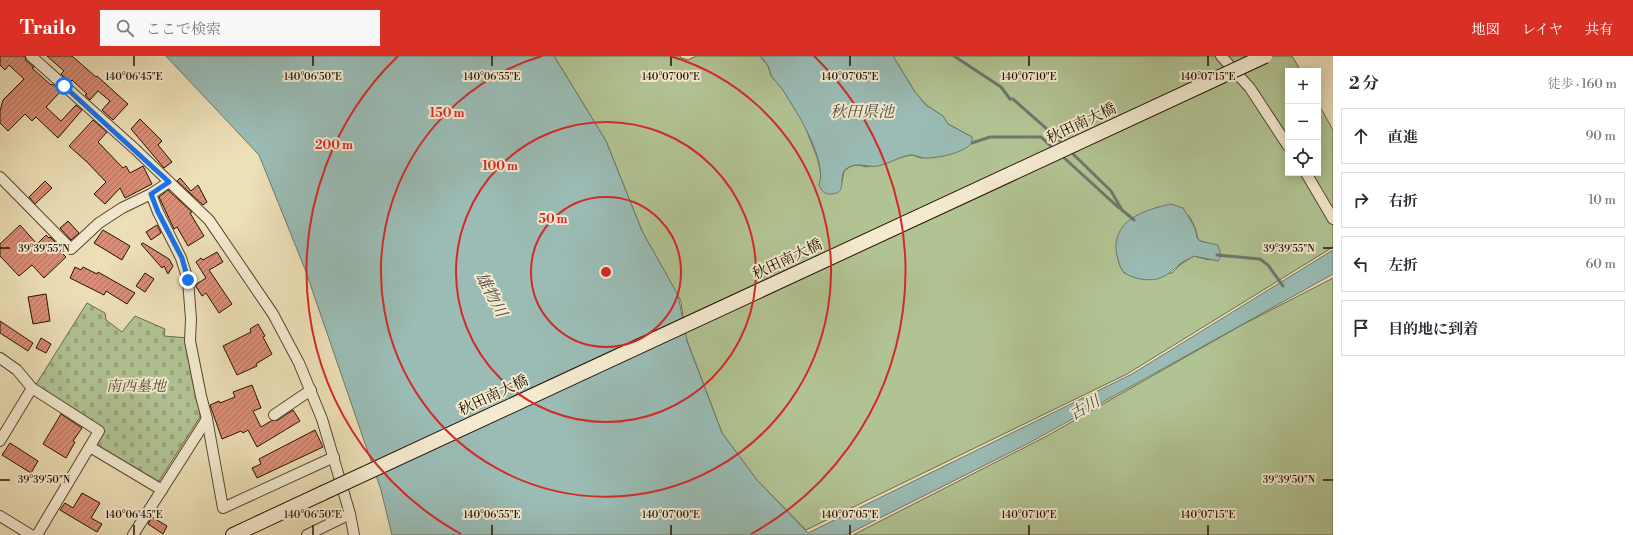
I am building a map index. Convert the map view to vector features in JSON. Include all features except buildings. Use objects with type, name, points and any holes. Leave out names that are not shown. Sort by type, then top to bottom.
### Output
[{"type":"street","points":[[31,56],[169,182],[208,220],[273,314],[311,390],[334,457],[350,514],[354,535]]},
{"type":"street","points":[[1221,56],[1250,88],[1285,141]]},
{"type":"street","name":"秋田南大橋","points":[[233,535],[1265,56]]},
{"type":"street","points":[[1308,176],[1333,219]]},
{"type":"street","points":[[0,177],[71,249],[99,223],[122,208],[151,194],[169,182]]},
{"type":"street","points":[[151,194],[158,212],[182,258],[188,280],[190,341],[207,419],[223,508],[334,457]]},
{"type":"street","points":[[0,358],[17,370],[32,388],[99,431],[37,535]]},
{"type":"street","points":[[0,441],[32,388]]},
{"type":"street","points":[[274,415],[311,390]]},
{"type":"street","points":[[133,535],[207,419]]},
{"type":"street","points":[[90,447],[162,490]]},
{"type":"street","points":[[307,535],[350,514]]},
{"type":"street","points":[[0,516],[31,535]]},
{"type":"green space","points":[[554,56],[680,56],[681,58],[688,60],[696,56],[760,56],[768,66],[771,76],[783,90],[804,124],[817,157],[822,178],[842,182],[844,171],[851,166],[858,165],[867,167],[913,155],[921,158],[972,137],[948,124],[943,116],[926,105],[915,92],[893,56],[1292,56],[1299,68],[1285,68],[1285,176],[1321,176],[1321,108],[1333,130],[1333,247],[1127,374],[806,530],[757,480],[722,433],[685,335],[681,301],[642,231],[606,141]],"holes":[[[1158,207],[1189,216],[1195,226],[1198,239],[1211,244],[1209,260],[1194,256],[1181,264],[1172,273],[1124,273],[1117,255],[1131,219]]]},
{"type":"green space","points":[[1333,278],[1333,535],[853,535],[1045,437],[1240,326]]},
{"type":"green space","name":"南西墓地","points":[[87,303],[105,313],[106,320],[122,332],[135,316],[165,329],[164,336],[188,338],[192,380],[198,400],[200,417],[157,484],[95,446],[104,431],[35,386]]},
{"type":"water","points":[[166,56],[554,56],[606,141],[642,231],[678,295],[687,341],[722,433],[757,480],[808,533],[1132,374],[1333,250],[1333,274],[1031,442],[846,535],[392,535],[381,490],[305,269],[259,155]]},
{"type":"water","name":"秋田県池","points":[[760,56],[893,56],[915,92],[926,105],[943,116],[948,124],[972,137],[972,143],[963,150],[942,156],[923,158],[911,155],[879,166],[850,166],[844,171],[842,186],[839,192],[830,194],[826,193],[819,185],[821,175],[819,163],[810,137],[790,101],[772,77],[767,65]]},
{"type":"water","points":[[1171,204],[1183,208],[1195,228],[1197,238],[1200,241],[1218,245],[1221,256],[1218,261],[1194,256],[1182,263],[1170,273],[1153,280],[1145,280],[1128,275],[1122,270],[1116,248],[1117,237],[1122,227],[1131,219],[1140,214]]},
{"type":"waterway","points":[[954,56],[1001,87],[1010,99],[1013,99],[1064,144]]},
{"type":"waterway","points":[[972,143],[990,137],[1041,137],[1055,150]]},
{"type":"waterway","points":[[1070,151],[1111,191],[1122,210],[1134,220]]},
{"type":"waterway","points":[[1061,155],[1119,208]]},
{"type":"waterway","points":[[1217,255],[1260,259],[1268,265],[1283,286]]},
{"type":"route","points":[[64,86],[135,149],[169,182],[151,194],[169,235],[182,258],[188,280]]},
{"type":"water label","name":"雄物川","points":[[492,294]]},
{"type":"water label","name":"古川","points":[[1084,407]]}]
